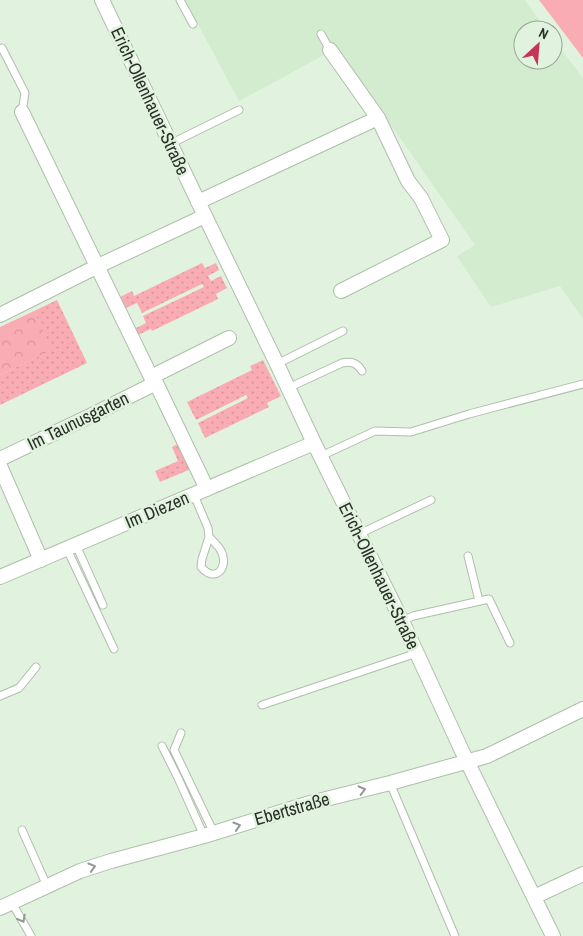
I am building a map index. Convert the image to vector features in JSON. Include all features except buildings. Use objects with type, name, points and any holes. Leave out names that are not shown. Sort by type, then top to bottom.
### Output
[{"type":"street","name":"Erich-Ollenhauer-Straße","points":[[102,0],[320,456],[402,621],[553,936]]},
{"type":"street","points":[[330,50],[378,118],[408,181],[421,198],[442,240],[341,290]]},
{"type":"street","points":[[22,112],[207,489]]},
{"type":"street","points":[[198,202],[378,118]]},
{"type":"street","points":[[0,315],[98,266],[205,216]]},
{"type":"street","points":[[153,380],[230,338]]},
{"type":"street","name":"Im Taunusgarten","points":[[0,458],[84,419],[153,380]]},
{"type":"street","name":"Im Diezen","points":[[0,578],[314,442]]},
{"type":"street","points":[[0,466],[41,560]]},
{"type":"street","name":"Ebertstraße","points":[[6,905],[80,871],[111,861],[209,834],[310,803],[487,756],[583,710]]},
{"type":"street","points":[[534,897],[583,874]]},
{"type":"lane","points":[[180,0],[193,24]]},
{"type":"lane","points":[[321,34],[330,50]]},
{"type":"lane","points":[[2,48],[25,93],[22,112]]},
{"type":"lane","points":[[170,144],[239,110]]},
{"type":"lane","points":[[277,364],[343,331]]},
{"type":"lane","points":[[288,388],[342,363],[354,362],[362,371]]},
{"type":"lane","points":[[320,456],[375,430],[411,432],[469,414],[583,384]]},
{"type":"lane","points":[[194,495],[206,522],[209,537],[201,567],[206,572],[216,574],[220,571],[224,558],[222,551],[209,537]]},
{"type":"lane","points":[[359,534],[431,500]]},
{"type":"lane","points":[[71,547],[103,604]]},
{"type":"lane","points":[[71,547],[114,649]]},
{"type":"lane","points":[[468,556],[479,601]]},
{"type":"lane","points":[[402,621],[413,616],[489,599],[510,643]]},
{"type":"lane","points":[[262,705],[417,653]]},
{"type":"lane","points":[[0,696],[19,688],[36,667]]},
{"type":"lane","points":[[181,733],[174,750],[209,834]]},
{"type":"lane","points":[[162,746],[209,834]]},
{"type":"lane","points":[[390,783],[455,936]]},
{"type":"lane","points":[[22,830],[47,886]]},
{"type":"lane","points":[[6,905],[31,936]]},
{"type":"shaded area","points":[[185,0],[525,0],[539,20],[513,20],[513,70],[563,70],[563,52],[583,78],[583,319],[560,286],[491,307],[457,256],[475,245],[337,48],[239,101]]},
{"type":"green space","points":[[539,0],[583,0],[583,58],[563,32],[563,20],[554,20]]},
{"type":"green space","points":[[202,263],[205,268],[216,263],[219,270],[208,276],[211,281],[221,276],[227,288],[216,294],[218,299],[152,331],[151,329],[138,335],[136,328],[146,323],[143,316],[204,287],[202,284],[142,313],[137,303],[126,308],[120,297],[132,291],[134,296]]},
{"type":"green space","points":[[57,300],[87,363],[0,405],[0,375],[52,350],[34,311]]},
{"type":"green space","points":[[34,311],[53,350],[0,375],[0,327]]},
{"type":"green space","points":[[263,360],[281,396],[267,403],[269,407],[205,438],[198,423],[248,398],[246,395],[196,420],[187,402],[252,370],[250,366]]},
{"type":"green space","points":[[179,443],[191,469],[160,482],[155,471],[178,461],[172,447]]}]
